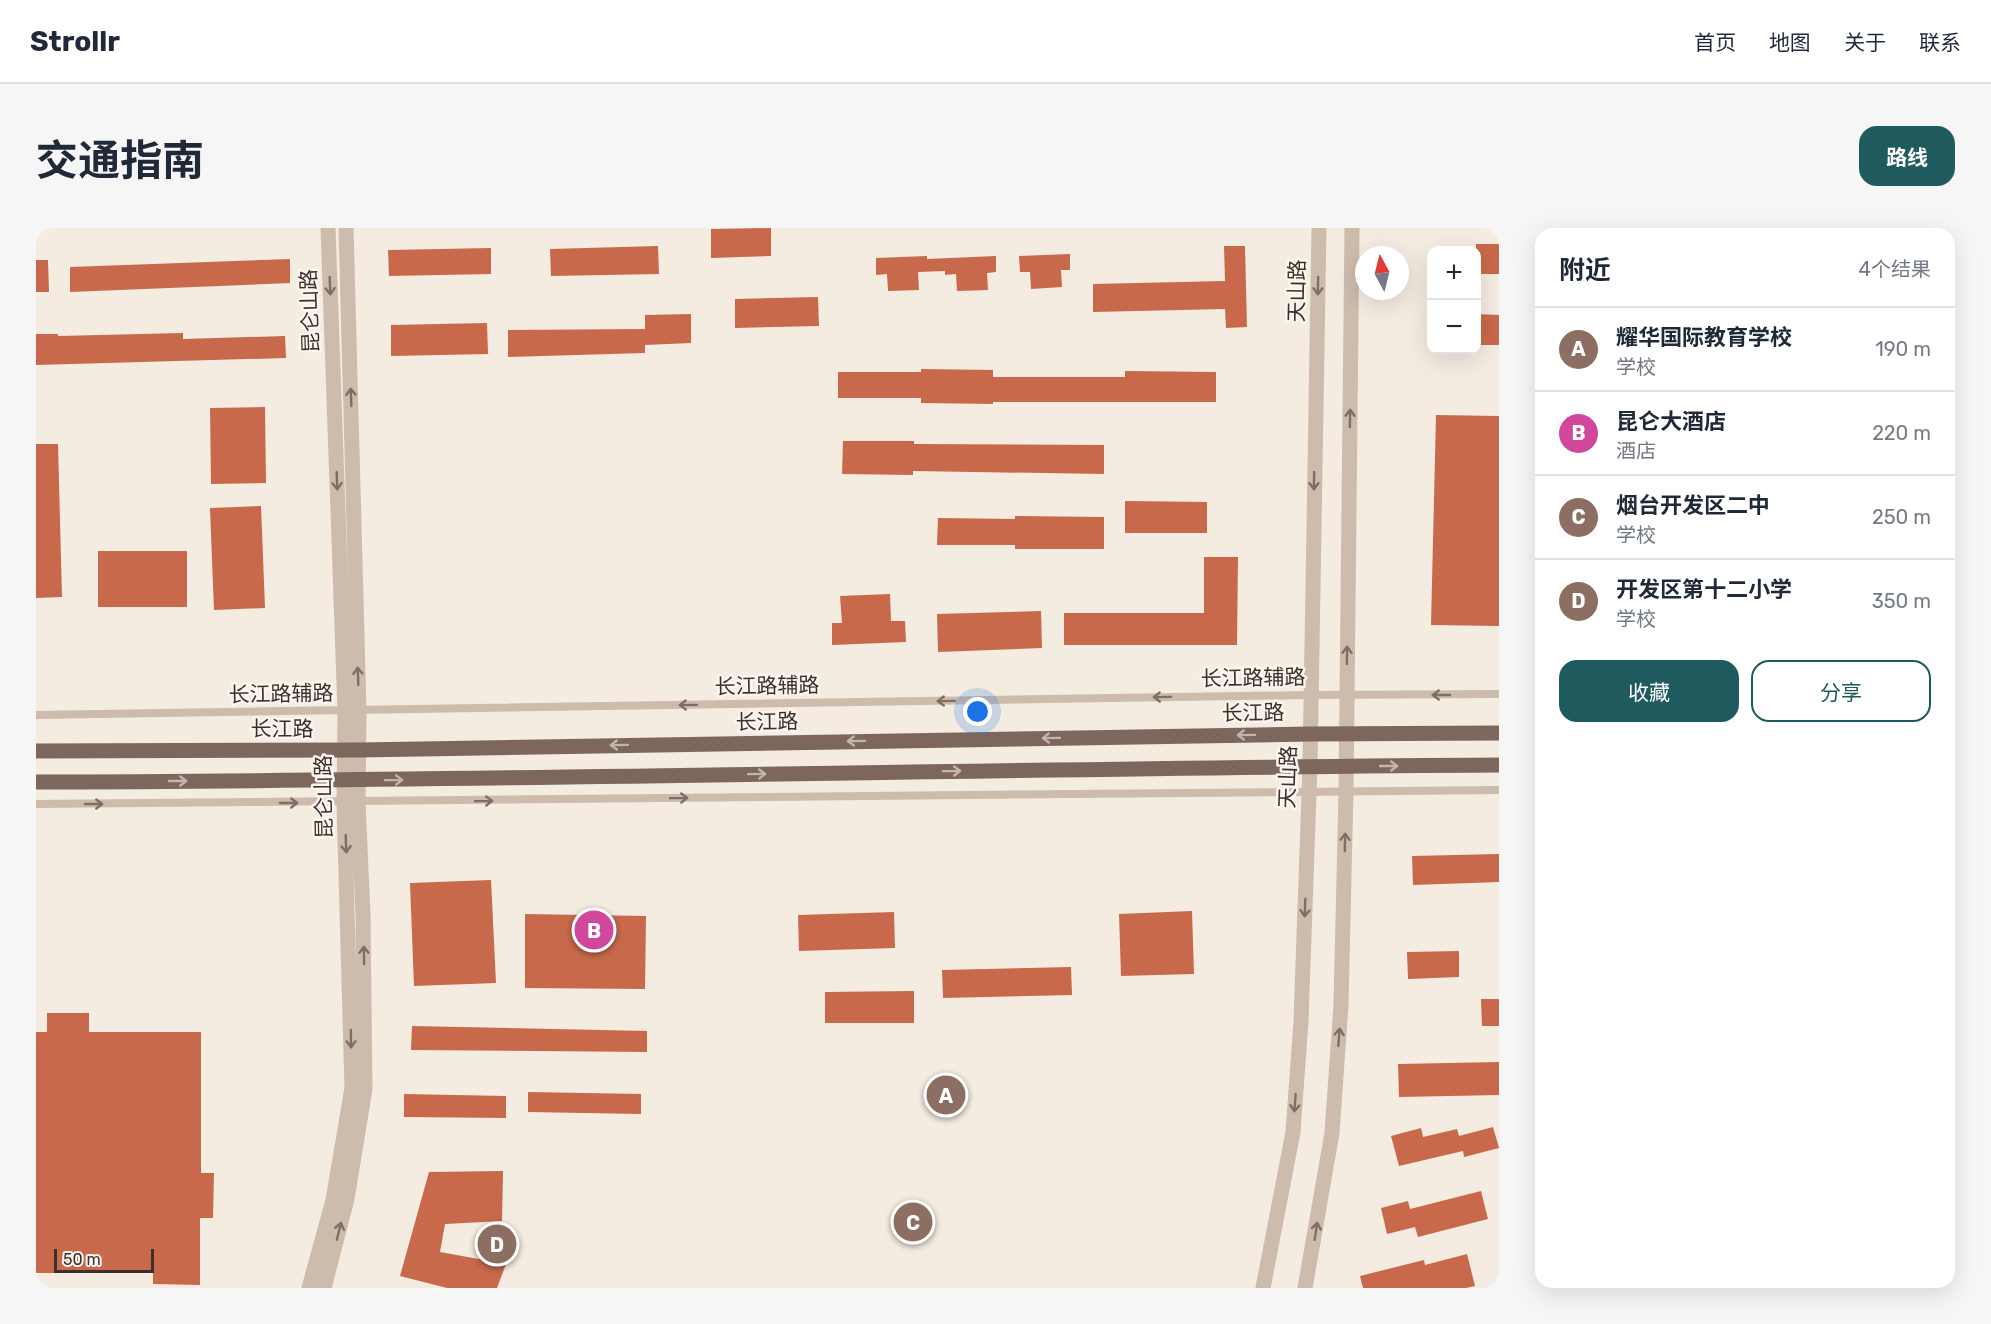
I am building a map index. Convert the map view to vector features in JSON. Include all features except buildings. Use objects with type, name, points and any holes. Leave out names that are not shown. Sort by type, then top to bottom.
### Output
[{"type":"main road","name":"长江路","points":[[36,751],[352,750],[1310,734],[1499,733]]},
{"type":"main road","points":[[36,782],[352,781],[1499,765]]},
{"type":"street","name":"昆仑山路","points":[[328,228],[352,711]]},
{"type":"street","name":"昆仑山路","points":[[309,1288],[333,1200],[352,1089],[352,711],[346,228]]},
{"type":"street","name":"天山路","points":[[1263,1288],[1293,1132],[1301,1021],[1310,766],[1319,228]]},
{"type":"street","points":[[1305,1288],[1332,1133],[1341,1005],[1346,791],[1352,228]]},
{"type":"street","name":"昆仑山路","points":[[324,1288],[347,1199],[365,1089],[363,915],[351,803]]},
{"type":"lane","name":"长江路辅路","points":[[36,716],[1310,695],[1499,694]]},
{"type":"lane","points":[[36,804],[351,803],[1308,790],[1499,790]]},
{"type":"place","name":"昆仑大酒店","points":[[594,930]]},
{"type":"place","name":"耀华国际教育学校","points":[[946,1095]]},
{"type":"place","name":"烟台开发区二中","points":[[913,1222]]},
{"type":"place","name":"开发区第十二小学","points":[[497,1244]]}]
